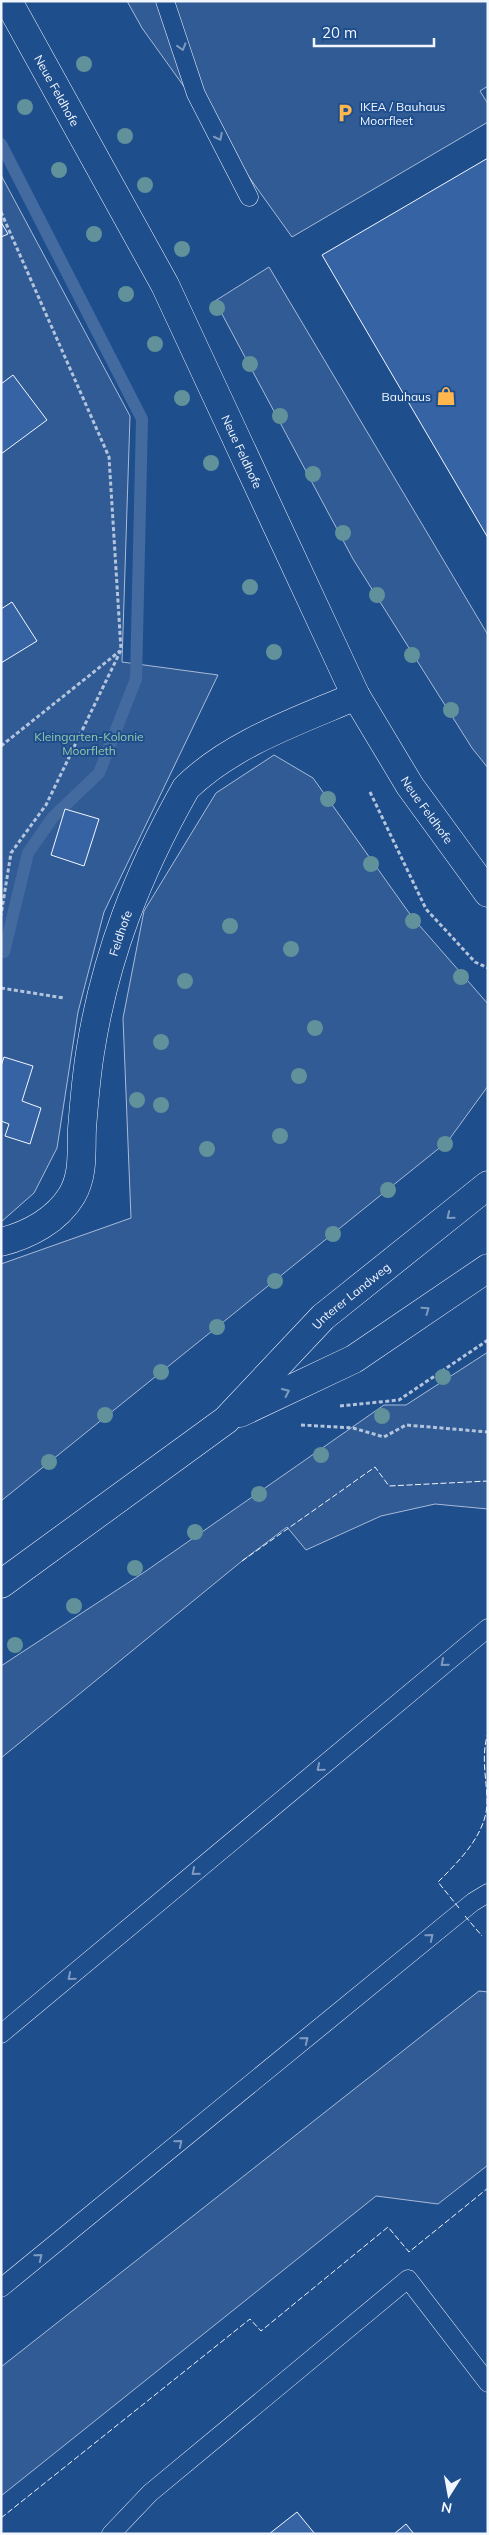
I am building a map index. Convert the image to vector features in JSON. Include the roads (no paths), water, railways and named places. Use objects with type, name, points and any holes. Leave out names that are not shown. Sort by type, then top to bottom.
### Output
[{"type":"street","name":"Neue Feldhofe","points":[[12,3],[165,286],[356,696],[410,786],[488,893]]},
{"type":"street","name":"Feldhofe","points":[[1,1242],[40,1226],[59,1212],[72,1195],[79,1177],[83,1155],[85,1094],[100,1003],[126,909],[186,788],[201,773],[262,736],[356,696]]},
{"type":"street","name":"Unterer Landweg","points":[[226,1420],[323,1317],[488,1185]]},
{"type":"street","name":"Unterer Landweg","points":[[1,1584],[226,1420],[354,1359],[488,1268]]},
{"type":"lane","points":[[165,1],[196,94],[249,197]]},
{"type":"lane","points":[[1,2034],[488,1628]]},
{"type":"lane","points":[[1,2288],[473,1902],[488,1892]]},
{"type":"lane","points":[[111,2534],[150,2493],[408,2279],[488,2383]]},
{"type":"waterway","points":[[1,144],[142,419],[136,679],[99,773],[53,817],[28,853],[4,952]]},
{"type":"place","name":"IKEA / Bauhaus Moorfleet","points":[[345,113]]},
{"type":"place","name":"Bauhaus","points":[[446,396]]},
{"type":"park label","name":"Kleingarten-Kolonie Moorfleth","points":[[89,743]]}]
